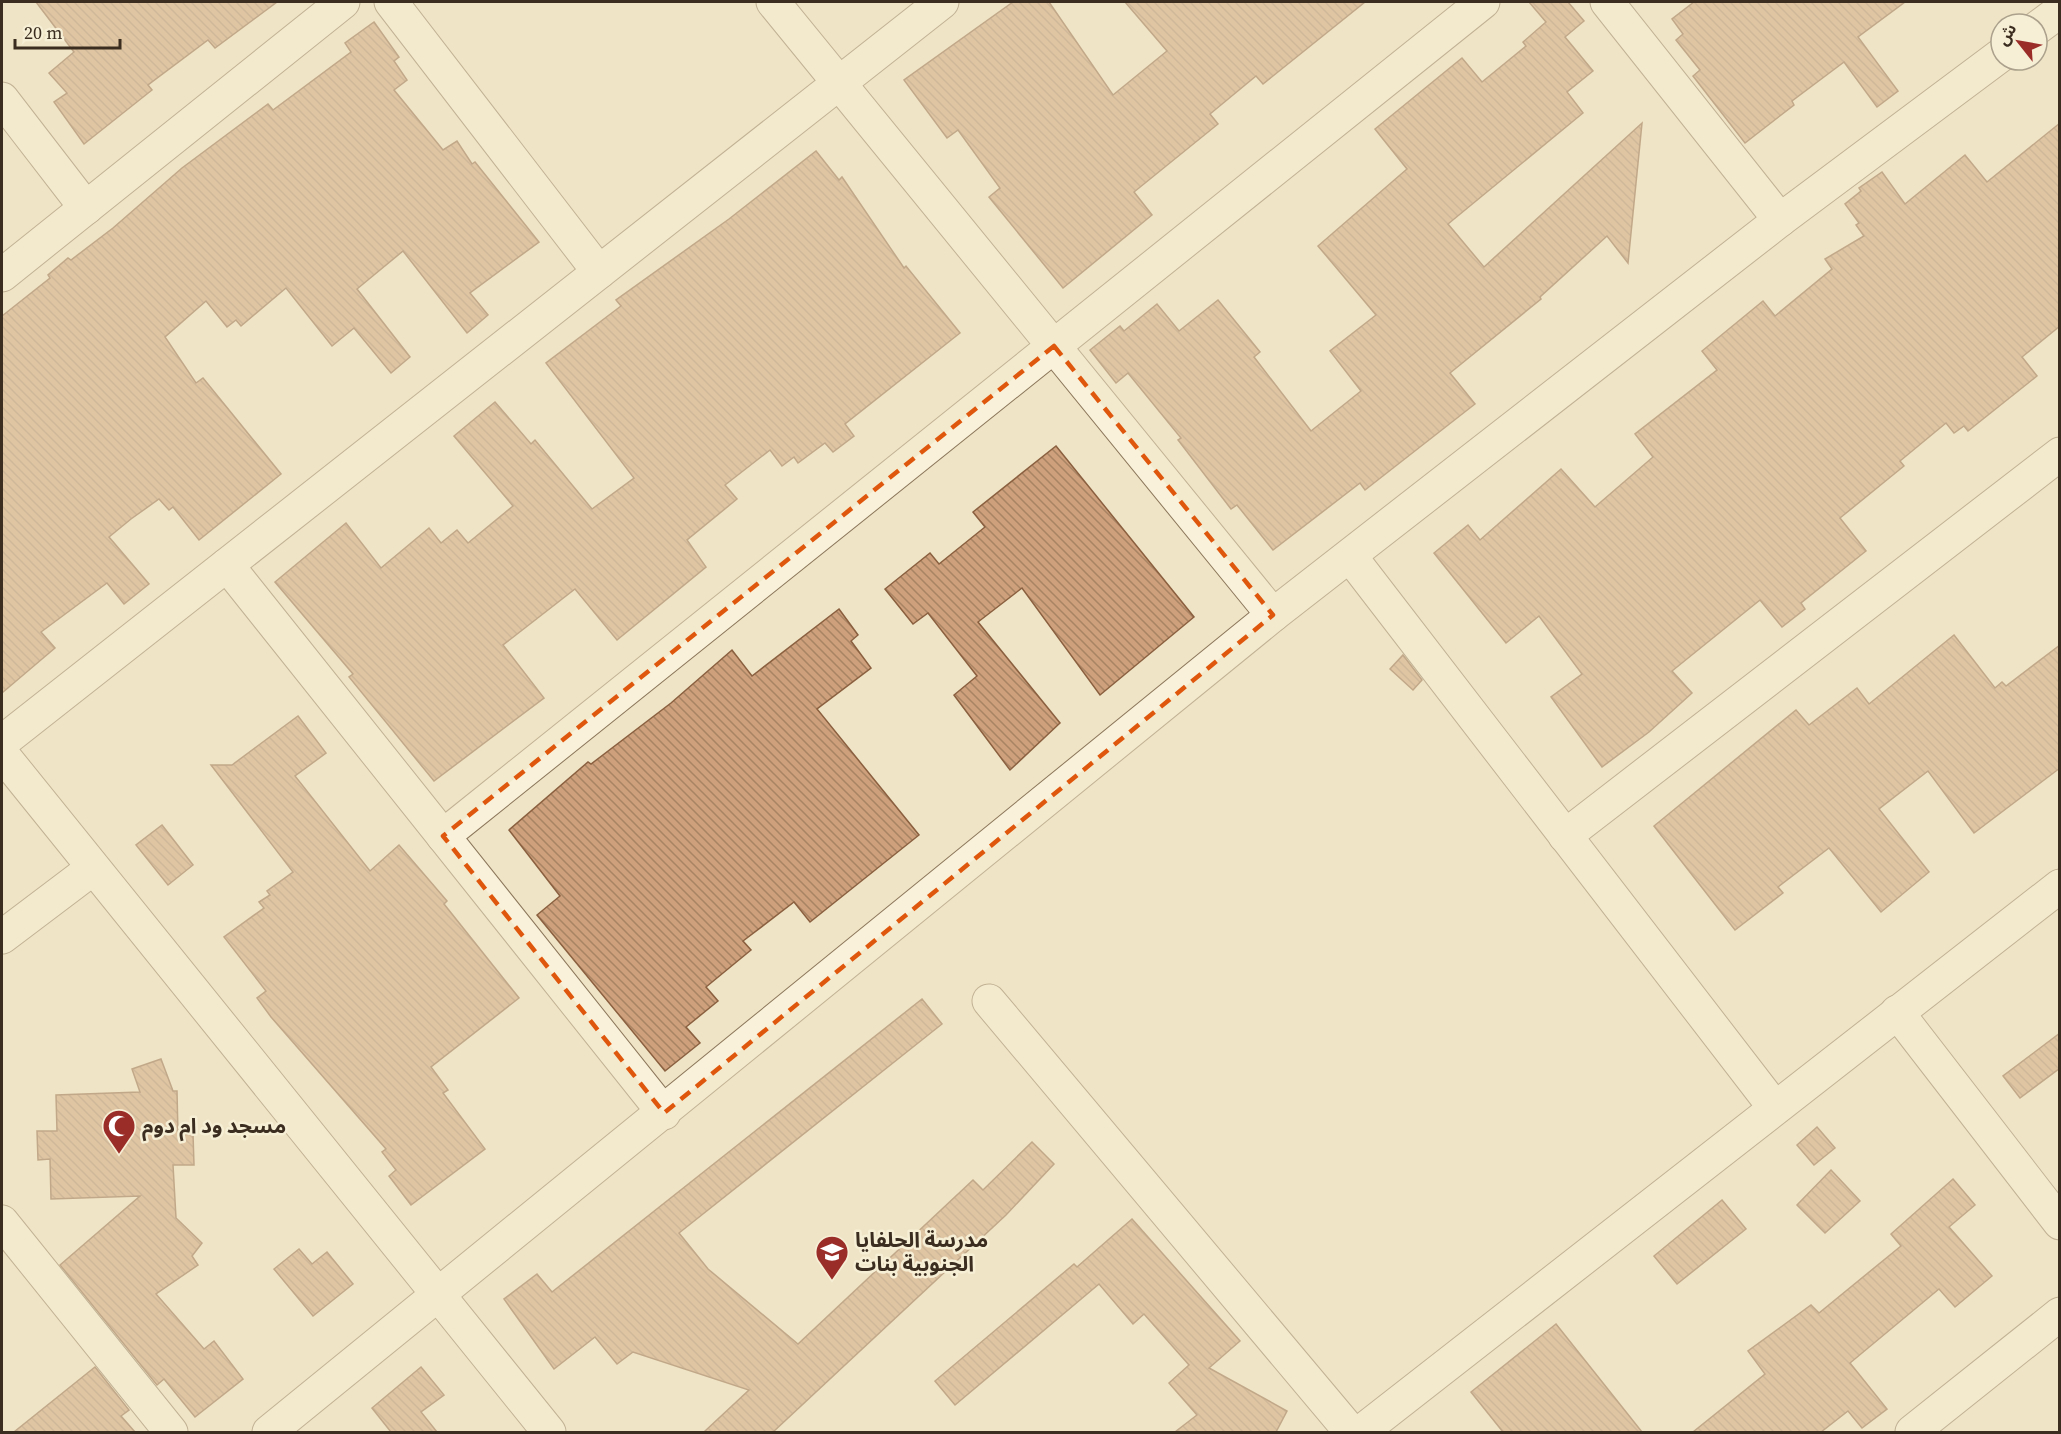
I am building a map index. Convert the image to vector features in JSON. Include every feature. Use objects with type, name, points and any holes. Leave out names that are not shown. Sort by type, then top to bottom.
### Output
[{"type":"street","points":[[2,275],[343,2]]},
{"type":"street","points":[[391,2],[599,272]]},
{"type":"street","points":[[773,2],[1273,615]]},
{"type":"street","points":[[2,742],[942,2]]},
{"type":"street","points":[[442,836],[1483,2]]},
{"type":"street","points":[[1607,2],[1780,220]]},
{"type":"street","points":[[269,1432],[664,1113],[1273,615],[1780,220],[1989,64]]},
{"type":"street","points":[[2,99],[86,208]]},
{"type":"street","points":[[1565,836],[2060,454]]},
{"type":"street","points":[[1350,556],[1775,1108]]},
{"type":"street","points":[[227,565],[664,1113]]},
{"type":"street","points":[[2,754],[92,869],[549,1432]]},
{"type":"street","points":[[2,937],[92,869]]},
{"type":"street","points":[[1361,1432],[2060,886]]},
{"type":"street","points":[[990,1001],[1351,1432]]},
{"type":"street","points":[[1897,1012],[2060,1223]]},
{"type":"street","points":[[2,1222],[171,1432]]},
{"type":"street","points":[[1911,1432],[2060,1314]]},
{"type":"highlighted area","points":[[1054,346],[1273,615],[664,1113],[443,836]]},
{"type":"building","points":[[36,2],[277,2],[215,48],[208,40],[148,85],[152,90],[84,144],[54,102],[67,93],[49,73],[74,52]]},
{"type":"building","points":[[1013,2],[1049,2],[1113,95],[1167,51],[1125,2],[1365,2],[1263,84],[1256,76],[1210,114],[1218,124],[1134,192],[1152,215],[1063,288],[989,197],[1000,188],[958,130],[947,138],[904,80]]},
{"type":"building","points":[[1529,2],[1568,2],[1584,21],[1565,37],[1593,71],[1567,92],[1583,113],[1448,224],[1484,267],[1642,123],[1628,263],[1607,236],[1540,297],[1541,299],[1450,373],[1475,404],[1365,490],[1360,483],[1273,550],[1237,505],[1231,509],[1178,440],[1181,438],[1128,373],[1116,383],[1090,350],[1120,326],[1124,331],[1157,304],[1179,331],[1218,300],[1260,352],[1254,357],[1311,431],[1361,391],[1330,351],[1376,315],[1318,246],[1407,169],[1375,129],[1462,58],[1482,82],[1526,46],[1523,42],[1546,22]]},
{"type":"building","points":[[1694,2],[1905,2],[1858,37],[1898,91],[1877,107],[1844,62],[1792,101],[1794,105],[1745,143],[1693,76],[1700,70],[1676,40],[1683,34],[1672,19]]},
{"type":"building","points":[[374,22],[399,57],[394,61],[407,80],[394,90],[443,150],[457,141],[472,164],[475,162],[539,242],[470,293],[488,315],[467,333],[403,251],[357,289],[410,357],[391,373],[354,328],[332,346],[286,288],[241,326],[236,320],[227,327],[206,301],[165,337],[196,383],[203,378],[281,474],[199,540],[173,507],[169,510],[159,499],[131,519],[109,537],[149,584],[124,604],[107,583],[41,632],[55,648],[2,693],[2,316],[50,278],[48,275],[68,258],[71,260],[113,228],[182,168],[268,104],[273,110],[351,52],[345,43]]},
{"type":"building","points":[[2060,123],[2060,326],[2022,357],[2037,376],[1968,431],[1964,426],[1954,433],[1946,423],[1900,461],[1904,466],[1840,518],[1866,551],[1801,603],[1805,609],[1782,627],[1760,600],[1672,671],[1692,693],[1649,732],[1602,767],[1551,697],[1582,674],[1539,616],[1506,643],[1434,553],[1468,525],[1480,540],[1561,469],[1595,507],[1653,457],[1635,434],[1717,370],[1702,351],[1763,301],[1775,316],[1832,269],[1825,259],[1864,236],[1856,225],[1859,223],[1845,204],[1861,191],[1859,188],[1882,172],[1905,204],[1965,155],[1987,182]]},
{"type":"building","points":[[816,151],[839,180],[842,177],[904,268],[906,266],[960,333],[845,424],[854,436],[833,452],[825,443],[798,463],[794,457],[782,466],[770,450],[725,485],[737,499],[687,540],[706,567],[617,640],[575,589],[503,645],[544,698],[434,781],[349,677],[353,674],[275,582],[346,523],[381,568],[429,528],[441,543],[457,530],[468,543],[513,506],[454,436],[495,402],[531,444],[535,440],[592,509],[634,478],[546,363],[621,306],[616,300],[729,219]]},
{"type":"building","points":[[1056,446],[1194,617],[1100,695],[1022,588],[978,622],[1060,723],[1010,770],[954,695],[977,676],[928,613],[913,624],[885,589],[930,553],[939,564],[985,527],[973,512]]},
{"type":"building","points":[[839,609],[858,635],[851,641],[871,668],[817,709],[919,835],[810,922],[794,902],[743,941],[751,950],[706,987],[718,1001],[686,1027],[700,1043],[665,1071],[537,915],[560,896],[509,830],[588,762],[591,764],[671,703],[732,650],[752,676]]},
{"type":"building","points":[[1954,635],[1995,688],[2002,682],[2006,686],[2060,645],[2060,768],[1974,833],[1928,771],[1879,809],[1929,872],[1881,912],[1829,848],[1778,887],[1783,893],[1735,930],[1654,826],[1796,710],[1809,725],[1857,688],[1869,704]]},
{"type":"building","points":[[1403,655],[1422,680],[1413,690],[1390,669]]},
{"type":"building","points":[[298,716],[326,753],[295,776],[370,871],[399,845],[447,901],[444,904],[519,998],[431,1067],[448,1090],[443,1093],[485,1149],[411,1205],[389,1176],[396,1170],[382,1152],[386,1149],[271,1017],[257,998],[266,991],[224,937],[264,908],[259,902],[270,895],[267,891],[293,872],[211,765],[232,765]]},
{"type":"building","points":[[162,825],[193,865],[168,885],[136,845]]},
{"type":"building","points":[[922,999],[942,1024],[679,1233],[708,1269],[798,1344],[973,1180],[983,1190],[1032,1142],[1054,1164],[1006,1215],[773,1432],[704,1432],[749,1390],[633,1352],[617,1364],[595,1337],[554,1369],[504,1299],[537,1274],[552,1292]]},
{"type":"building","points":[[2060,1033],[2060,1068],[2020,1098],[2003,1076]]},
{"type":"building","points":[[161,1059],[173,1091],[177,1091],[178,1135],[193,1134],[194,1165],[173,1165],[176,1218],[202,1243],[192,1256],[198,1265],[156,1294],[204,1349],[214,1341],[243,1379],[195,1417],[164,1379],[157,1385],[60,1265],[140,1196],[51,1199],[50,1159],[38,1160],[37,1131],[57,1131],[56,1095],[140,1092],[132,1069]]},
{"type":"building","points":[[1817,1127],[1835,1148],[1814,1165],[1797,1145]]},
{"type":"building","points":[[1831,1170],[1860,1201],[1825,1233],[1797,1205]]},
{"type":"building","points":[[1953,1179],[1975,1205],[1949,1227],[1992,1276],[1955,1307],[1939,1289],[1850,1363],[1887,1409],[1862,1428],[1848,1411],[1821,1432],[1693,1432],[1765,1374],[1748,1351],[1811,1305],[1819,1313],[1901,1246],[1891,1234]]},
{"type":"building","points":[[1722,1200],[1746,1229],[1677,1284],[1654,1256]]},
{"type":"building","points":[[1132,1219],[1240,1341],[1209,1368],[1287,1411],[1276,1432],[1175,1432],[1197,1415],[1169,1383],[1189,1365],[1144,1314],[1133,1324],[1099,1284],[955,1405],[935,1381],[1074,1264],[1077,1267]]},
{"type":"building","points":[[299,1249],[312,1264],[327,1252],[353,1284],[313,1316],[274,1269]]},
{"type":"building","points":[[1556,1324],[1642,1432],[1503,1432],[1471,1392]]},
{"type":"building","points":[[95,1367],[129,1410],[121,1416],[135,1432],[14,1432]]},
{"type":"building","points":[[421,1367],[444,1395],[421,1412],[437,1432],[391,1432],[372,1408]]},
{"type":"place","name":"مسجد ود ام دوم","points":[[119,1155]]},
{"type":"place","name":"مدرسة الحلفايا الجنوبية بنات","points":[[832,1281]]}]
